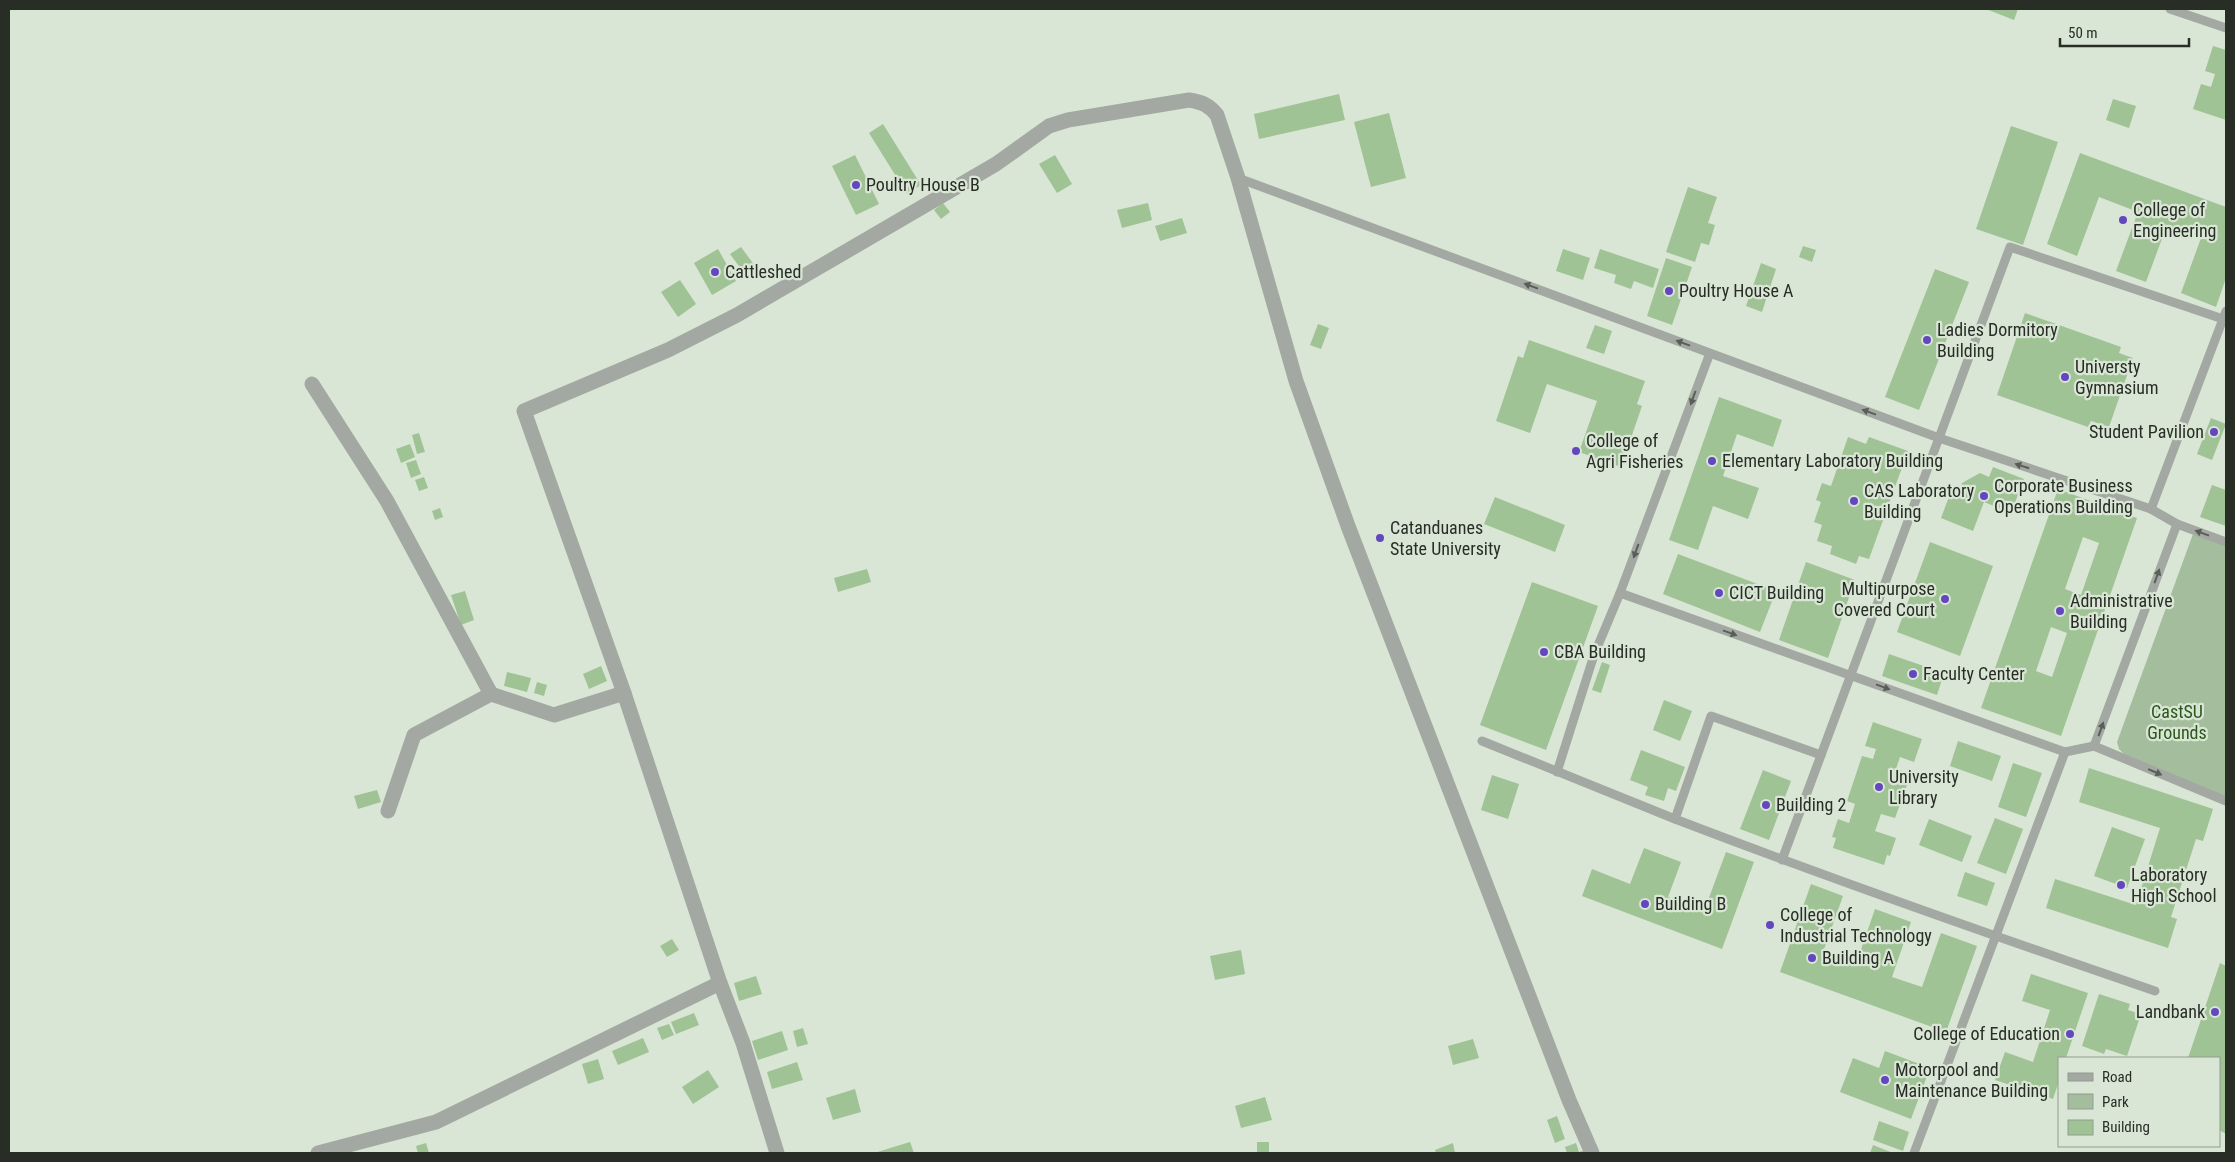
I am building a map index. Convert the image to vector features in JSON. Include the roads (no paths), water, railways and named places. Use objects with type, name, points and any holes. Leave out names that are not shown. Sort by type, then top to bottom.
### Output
[{"type":"street","points":[[777,1153],[743,1043],[720,983],[624,693],[524,411],[668,350],[737,315],[996,164],[1049,126],[1068,120],[1189,100],[1198,101],[1211,107],[1216,116],[1238,178],[1296,381],[1342,508],[1569,1100],[1592,1153]]},
{"type":"street","points":[[312,384],[387,500],[491,694],[554,715],[624,693]]},
{"type":"street","points":[[388,812],[414,735],[491,694]]},
{"type":"street","points":[[318,1153],[436,1122],[720,983]]},
{"type":"lane","points":[[2170,9],[2226,28]]},
{"type":"lane","points":[[1238,178],[1939,438],[2151,509],[2177,524],[2226,542]]},
{"type":"lane","points":[[1782,860],[2010,247],[2225,315],[2151,509]]},
{"type":"lane","points":[[1558,772],[1594,655],[1620,593],[1710,353]]},
{"type":"lane","points":[[2094,746],[2177,524]]},
{"type":"lane","points":[[1620,593],[2065,752],[2094,746],[2226,801]]},
{"type":"lane","points":[[1675,819],[1711,716],[1821,755]]},
{"type":"lane","points":[[1482,741],[1782,860],[1996,937],[2156,990]]},
{"type":"lane","points":[[1914,1153],[2065,752]]},
{"type":"place","name":"Poultry House B","points":[[856,185]]},
{"type":"place","name":"College of Engineering","points":[[2123,220]]},
{"type":"place","name":"Cattleshed","points":[[715,272]]},
{"type":"place","name":"Poultry House A","points":[[1669,291]]},
{"type":"place","name":"Ladies Dormitory Building","points":[[1927,340]]},
{"type":"place","name":"Universty Gymnasium","points":[[2065,377]]},
{"type":"place","name":"Student Pavilion","points":[[2214,432]]},
{"type":"place","name":"College of Agri Fisheries","points":[[1576,451]]},
{"type":"place","name":"Elementary Laboratory Building","points":[[1712,461]]},
{"type":"place","name":"Corporate Business Operations Building","points":[[1984,496]]},
{"type":"place","name":"CAS Laboratory Building","points":[[1854,501]]},
{"type":"place","name":"Catanduanes State University","points":[[1380,538]]},
{"type":"place","name":"CICT Building","points":[[1719,593]]},
{"type":"place","name":"Multipurpose Covered Court","points":[[1945,599]]},
{"type":"place","name":"Administrative Building","points":[[2060,611]]},
{"type":"place","name":"CBA Building","points":[[1544,652]]},
{"type":"place","name":"Faculty Center","points":[[1913,674]]},
{"type":"place","name":"University Library","points":[[1879,787]]},
{"type":"place","name":"Building 2","points":[[1766,805]]},
{"type":"place","name":"Laboratory High School","points":[[2121,885]]},
{"type":"place","name":"Building B","points":[[1645,904]]},
{"type":"place","name":"College of Industrial Technology","points":[[1770,925]]},
{"type":"place","name":"Building A","points":[[1812,958]]},
{"type":"place","name":"Landbank","points":[[2215,1012]]},
{"type":"place","name":"College of Education","points":[[2070,1034]]},
{"type":"place","name":"Motorpool and Maintenance Building","points":[[1885,1080]]},
{"type":"park label","name":"CastSU Grounds","points":[[2177,722]]}]
